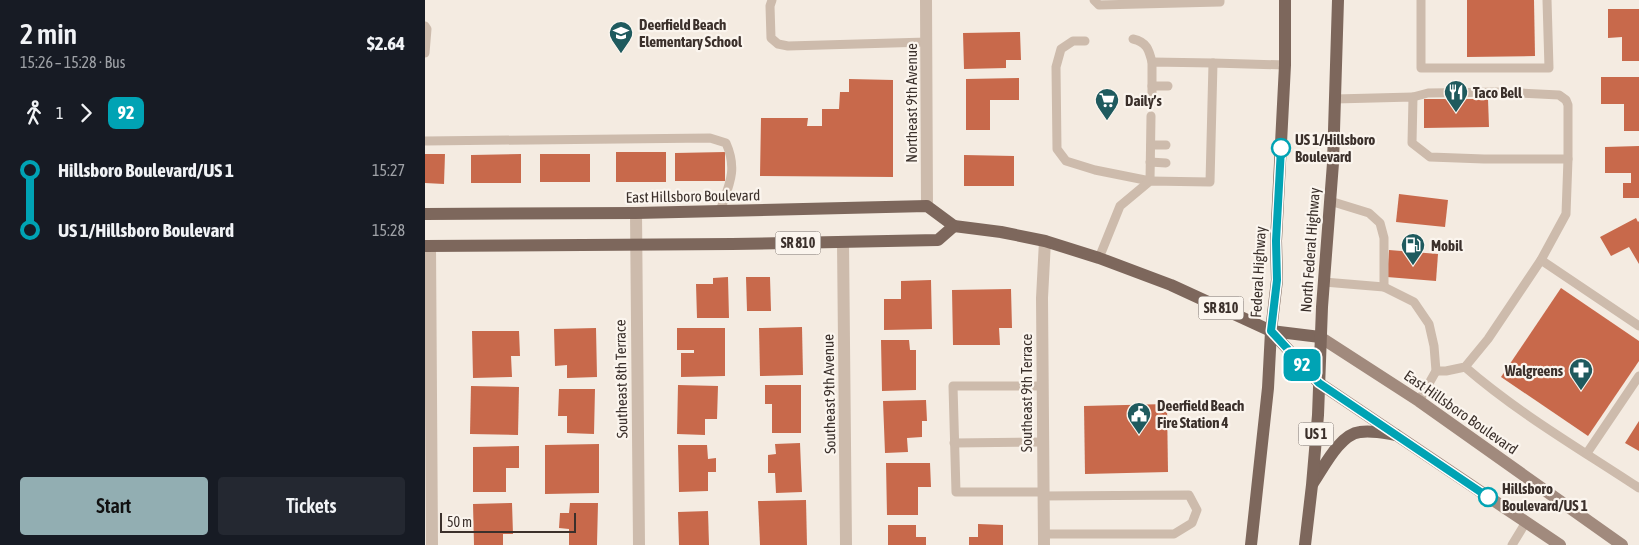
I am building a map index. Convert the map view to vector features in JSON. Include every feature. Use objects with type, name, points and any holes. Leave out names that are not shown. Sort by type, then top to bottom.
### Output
[{"type":"main road","name":"Federal Highway","points":[[1251,545],[1277,280],[1276,241],[1285,65],[1285,0]]},
{"type":"main road","name":"North Federal Highway","points":[[1319,383],[1330,201],[1338,0]]},
{"type":"main road","name":"East Hillsboro Boulevard","points":[[425,214],[636,213],[927,206],[954,226],[1001,232],[1045,241],[1099,258],[1171,285],[1271,331],[1321,337],[1419,402],[1622,545]]},
{"type":"main road","name":"SR 810","points":[[427,246],[938,240],[954,226]]},
{"type":"main road","name":"East Hillsboro Boulevard","points":[[1271,331],[1319,383],[1560,545]]},
{"type":"main road","name":"US 1","points":[[1305,545],[1312,485],[1319,383]]},
{"type":"main road","points":[[1312,485],[1339,444],[1348,436],[1358,432],[1396,435]]},
{"type":"street","name":"Northeast 9th Avenue","points":[[926,0],[927,206]]},
{"type":"street","name":"Southeast 8th Terrace","points":[[636,213],[639,545]]},
{"type":"street","name":"Southeast 9th Terrace","points":[[1044,540],[1042,298],[1045,241]]},
{"type":"street","name":"Southeast 9th Avenue","points":[[843,242],[846,545]]},
{"type":"street","points":[[427,246],[432,545]]},
{"type":"lane","points":[[772,0],[769,6],[771,38],[778,44],[789,46],[927,42]]},
{"type":"lane","points":[[1094,0],[1099,5],[1220,2],[1220,0]]},
{"type":"lane","points":[[1421,0],[1421,68],[1549,68],[1547,0]]},
{"type":"lane","points":[[425,26],[427,29],[425,53]]},
{"type":"lane","points":[[1133,39],[1141,41],[1148,48],[1152,62],[1152,96]]},
{"type":"lane","points":[[1085,41],[1073,41],[1061,49],[1056,68],[1057,149],[1066,161],[1095,170],[1150,181],[1210,182],[1206,164],[1206,146],[1208,88],[1213,63]]},
{"type":"lane","points":[[1152,62],[1285,65]]},
{"type":"lane","points":[[1152,86],[1168,86]]},
{"type":"lane","points":[[1335,99],[1413,97],[1428,93],[1501,92],[1559,96],[1567,100],[1567,214],[1541,260],[1488,340],[1465,367],[1436,371]]},
{"type":"lane","points":[[1413,97],[1412,143],[1430,156],[1484,159],[1568,159]]},
{"type":"lane","points":[[1150,181],[1151,116]]},
{"type":"lane","points":[[425,141],[710,138],[726,143],[732,156],[733,168],[720,211]]},
{"type":"lane","points":[[1151,145],[1167,145]]},
{"type":"lane","points":[[1150,162],[1167,163]]},
{"type":"lane","points":[[1099,258],[1120,206],[1150,181]]},
{"type":"lane","points":[[1330,201],[1369,213],[1380,223],[1384,238],[1384,288]]},
{"type":"lane","points":[[1541,260],[1639,326]]},
{"type":"lane","points":[[1324,282],[1384,288],[1414,302],[1429,324],[1434,346],[1436,371],[1419,402]]},
{"type":"lane","points":[[1465,367],[1509,402],[1639,488]]},
{"type":"lane","points":[[1587,453],[1639,376]]},
{"type":"lane","points":[[1042,386],[953,386],[956,492],[1189,495],[1197,510],[1192,523],[1174,534],[1044,540]]},
{"type":"lane","points":[[954,443],[1043,442]]},
{"type":"lane","points":[[1512,545],[1526,522]]},
{"type":"building","points":[[1467,0],[1534,0],[1535,56],[1467,57]]},
{"type":"building","points":[[1608,9],[1639,9],[1639,61],[1622,61],[1622,37],[1608,38]]},
{"type":"building","points":[[1020,32],[1021,60],[1006,60],[1006,68],[964,69],[963,33]]},
{"type":"building","points":[[1601,77],[1639,77],[1639,131],[1624,131],[1624,104],[1601,104]]},
{"type":"building","points":[[1019,78],[1019,100],[990,100],[990,130],[966,130],[966,79]]},
{"type":"building","points":[[849,79],[893,80],[893,177],[760,176],[761,118],[808,118],[807,126],[822,126],[822,109],[839,109],[840,92],[849,92]]},
{"type":"building","name":"Taco Bell","points":[[1424,99],[1488,99],[1489,127],[1424,128]]},
{"type":"building","points":[[1639,146],[1639,198],[1623,198],[1623,183],[1631,183],[1631,173],[1605,173],[1605,147]]},
{"type":"building","points":[[616,152],[666,152],[666,182],[616,182]]},
{"type":"building","points":[[725,152],[725,181],[675,181],[675,153]]},
{"type":"building","points":[[425,154],[445,154],[444,184],[425,183]]},
{"type":"building","points":[[521,154],[521,183],[471,183],[471,155]]},
{"type":"building","points":[[540,154],[590,154],[590,182],[540,182]]},
{"type":"building","points":[[964,155],[1014,156],[1014,186],[964,186]]},
{"type":"building","points":[[1399,194],[1448,200],[1445,227],[1396,222]]},
{"type":"building","points":[[1636,218],[1639,221],[1639,264],[1629,247],[1611,256],[1600,237]]},
{"type":"building","name":"Mobil","points":[[1389,250],[1438,254],[1436,281],[1387,277]]},
{"type":"building","points":[[728,277],[729,318],[697,318],[696,284],[713,284],[713,278]]},
{"type":"building","points":[[746,277],[770,277],[771,311],[747,311]]},
{"type":"building","points":[[931,280],[932,329],[884,330],[884,299],[901,299],[901,281]]},
{"type":"building","name":"Walgreens","points":[[1561,288],[1639,341],[1639,361],[1588,436],[1501,377]]},
{"type":"building","points":[[1011,289],[1012,328],[999,328],[1000,345],[953,345],[952,290]]},
{"type":"building","points":[[802,327],[803,375],[760,376],[759,328]]},
{"type":"building","points":[[596,328],[597,377],[567,378],[567,365],[555,366],[554,329]]},
{"type":"building","points":[[677,328],[725,328],[725,376],[681,377],[681,353],[694,353],[694,350],[677,350]]},
{"type":"building","points":[[472,331],[519,331],[520,356],[511,356],[512,377],[473,378]]},
{"type":"building","points":[[881,340],[909,340],[910,350],[916,350],[916,390],[882,391]]},
{"type":"building","points":[[678,385],[718,386],[717,419],[705,419],[705,435],[677,434]]},
{"type":"building","points":[[765,385],[801,385],[801,433],[772,433],[772,404],[765,404]]},
{"type":"building","points":[[471,386],[519,387],[518,435],[470,434]]},
{"type":"building","points":[[559,389],[595,389],[594,434],[567,433],[567,416],[558,416]]},
{"type":"building","points":[[926,400],[927,421],[922,421],[922,437],[907,438],[908,452],[885,453],[883,401]]},
{"type":"building","points":[[1167,404],[1168,472],[1085,474],[1084,406]]},
{"type":"building","points":[[1639,421],[1639,451],[1625,443]]},
{"type":"building","points":[[800,443],[802,492],[776,493],[775,473],[768,473],[768,455],[776,454],[775,444]]},
{"type":"building","points":[[599,444],[599,493],[545,494],[545,445]]},
{"type":"building","points":[[678,445],[707,445],[708,459],[716,458],[716,472],[708,472],[708,491],[679,492]]},
{"type":"building","points":[[519,446],[519,468],[506,468],[506,492],[473,492],[473,447]]},
{"type":"building","points":[[886,463],[930,463],[931,487],[918,487],[918,515],[887,515]]},
{"type":"building","points":[[806,500],[807,545],[760,545],[758,501]]},
{"type":"building","points":[[512,503],[513,534],[503,534],[503,545],[474,545],[473,504]]},
{"type":"building","points":[[570,503],[598,503],[597,545],[569,545],[569,529],[559,528],[560,513],[569,513]]},
{"type":"building","points":[[708,511],[709,545],[679,545],[678,512]]},
{"type":"building","points":[[978,524],[1003,525],[1003,545],[969,545],[969,537],[978,537]]},
{"type":"building","points":[[888,525],[916,525],[916,537],[926,537],[926,545],[888,545]]},
{"type":"bus line","name":"92","points":[[1281,148],[1276,241],[1277,280],[1271,331],[1319,383],[1488,497]]},
{"type":"place","name":"Deerfield Beach Elementary School","points":[[621,54]]},
{"type":"place","name":"Taco Bell","points":[[1456,113]]},
{"type":"place","name":"Daily’s","points":[[1107,121]]},
{"type":"place","name":"US 1/Hillsboro Boulevard","points":[[1281,148]]},
{"type":"place","name":"Mobil","points":[[1413,266]]},
{"type":"place","name":"Walgreens","points":[[1581,391]]},
{"type":"place","name":"Deerfield Beach Fire Station 4","points":[[1139,435]]},
{"type":"place","name":"Hillsboro Boulevard/US 1","points":[[1488,497]]}]
